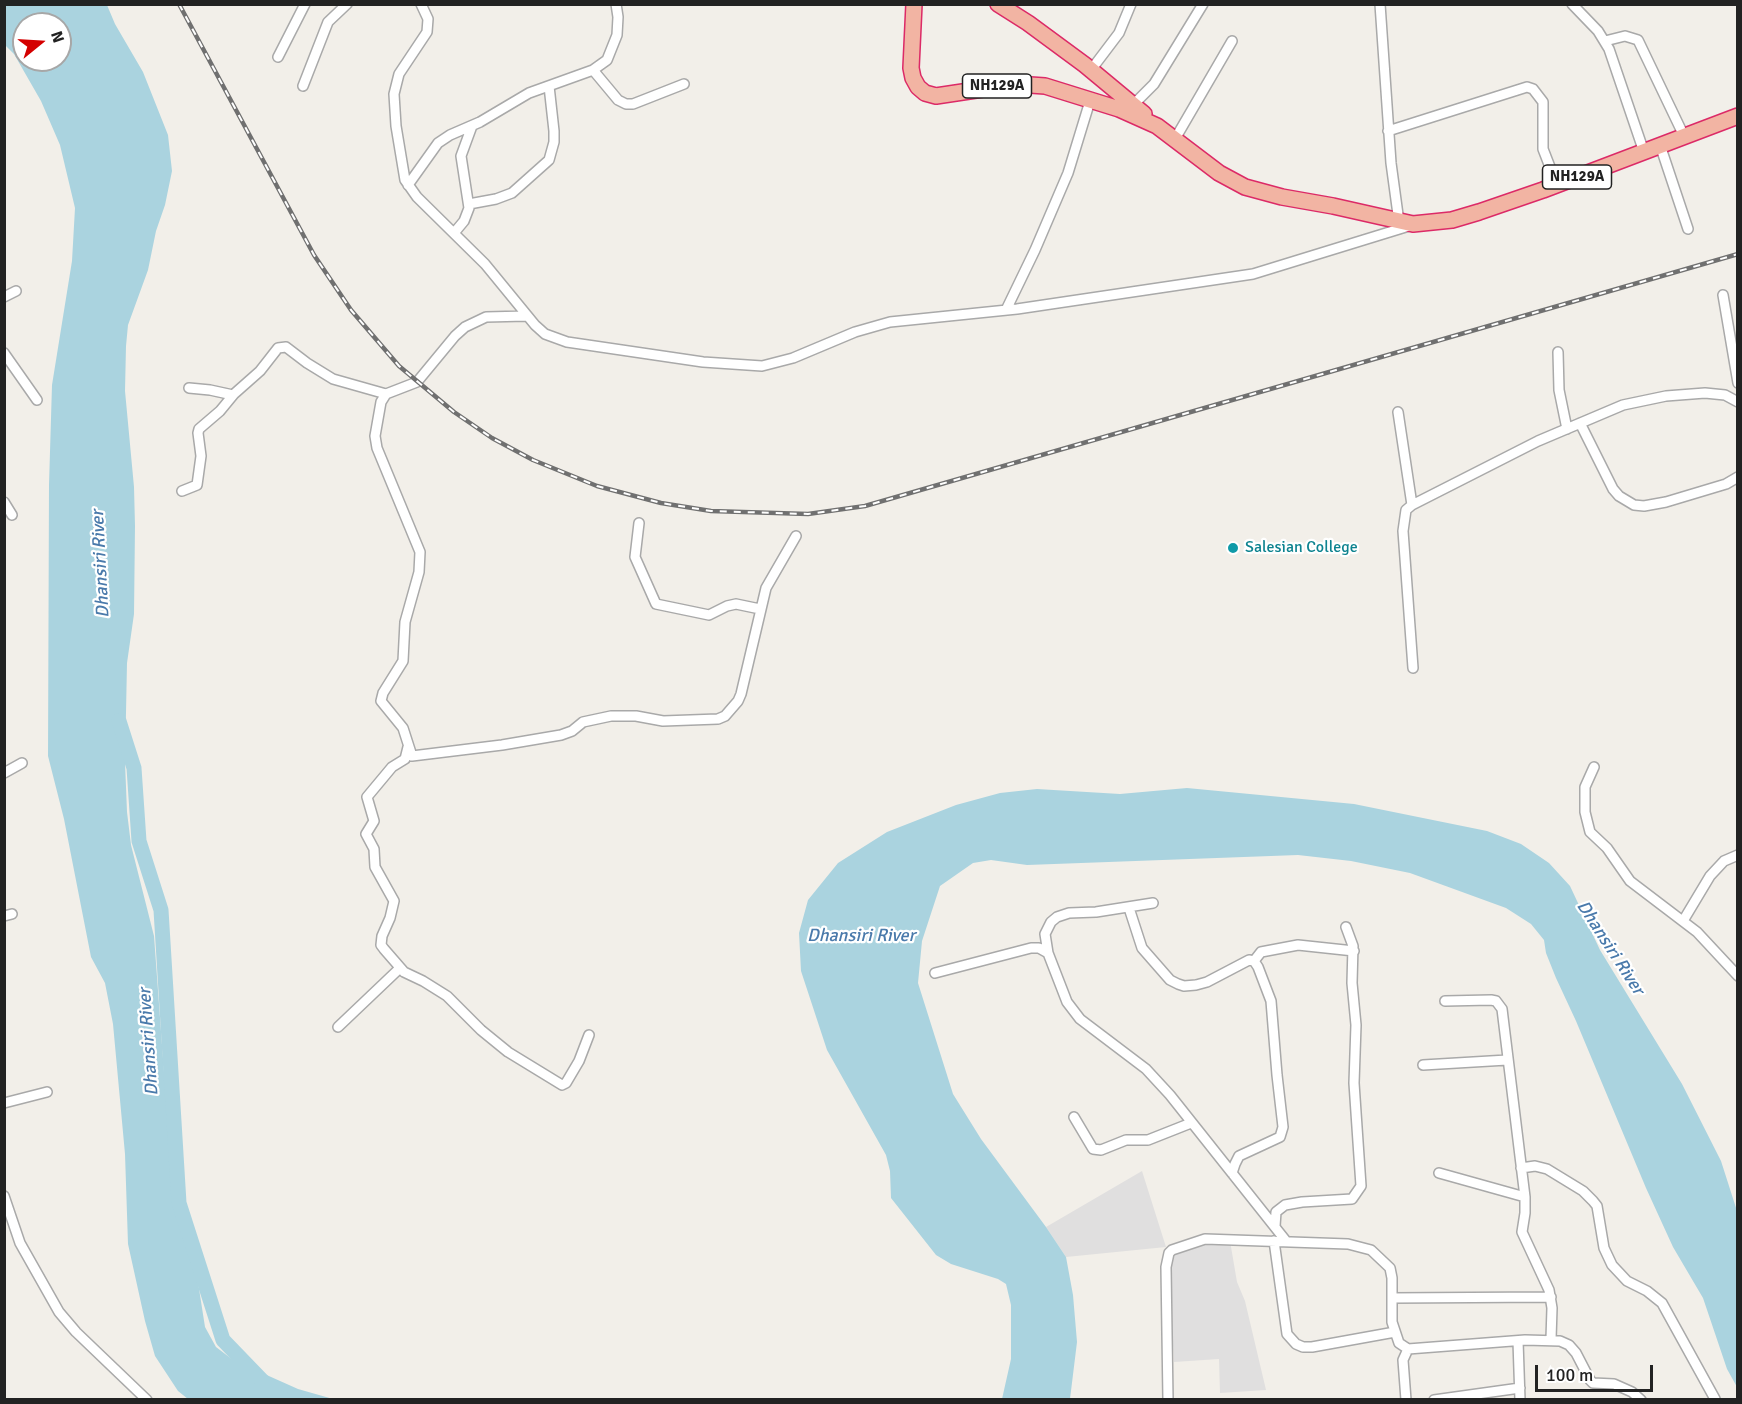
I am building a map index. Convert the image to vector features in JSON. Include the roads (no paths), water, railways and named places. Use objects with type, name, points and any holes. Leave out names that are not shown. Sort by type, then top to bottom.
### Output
[{"type":"highway","name":"NH129A","points":[[914,4],[911,68],[918,87],[925,93],[936,96],[1000,85],[1031,84],[1045,86],[1133,114],[1157,126]]},
{"type":"highway","name":"NH129A","points":[[998,4],[1028,23],[1091,70],[1157,126],[1219,173],[1245,187],[1406,223],[1452,220],[1557,185],[1737,116]]},
{"type":"street","points":[[278,57],[305,4]]},
{"type":"street","points":[[303,87],[328,22],[347,4]]},
{"type":"street","points":[[421,4],[428,20],[427,32],[399,74],[394,94],[402,166],[408,185],[496,276],[526,316],[545,334],[567,342],[753,367],[775,364],[855,332],[890,322],[1006,310],[1253,274],[1406,223],[1388,131],[1380,4]]},
{"type":"street","points":[[408,185],[438,143],[450,135],[472,126],[529,93],[593,70],[607,60],[612,53],[617,35],[616,4]]},
{"type":"street","points":[[1091,70],[1119,33],[1131,4]]},
{"type":"street","points":[[1133,105],[1154,84],[1203,4]]},
{"type":"street","points":[[1572,4],[1598,31],[1609,49],[1644,152]]},
{"type":"street","points":[[1605,41],[1625,36],[1638,40],[1684,136]]},
{"type":"street","points":[[1175,139],[1232,41]]},
{"type":"street","points":[[593,70],[618,100],[626,105],[684,84]]},
{"type":"street","points":[[469,204],[496,199],[512,193],[549,160],[554,131],[549,86]]},
{"type":"street","points":[[1388,131],[1527,87],[1533,90],[1543,102],[1543,149],[1557,185]]},
{"type":"street","points":[[1006,310],[1068,173],[1090,101]]},
{"type":"street","points":[[454,233],[464,221],[469,204],[461,156],[472,126]]},
{"type":"street","points":[[1660,145],[1688,229]]},
{"type":"street","points":[[4,297],[16,291]]},
{"type":"street","points":[[1723,295],[1737,383]]},
{"type":"street","points":[[526,316],[486,317],[465,327],[417,382],[386,394],[381,402],[375,442],[418,545],[420,561],[416,587],[406,615],[404,661],[383,693],[381,701],[400,723],[411,754],[415,756],[502,745],[565,734],[585,721],[611,716],[636,716],[663,721],[722,717],[731,710],[741,694],[768,582],[796,536]]},
{"type":"street","points":[[182,490],[197,485],[201,456],[199,429],[260,371],[273,351],[282,346],[333,378],[386,394]]},
{"type":"street","points":[[1558,352],[1559,390],[1567,429]]},
{"type":"street","points":[[4,353],[38,400]]},
{"type":"street","points":[[189,388],[234,395]]},
{"type":"street","points":[[1413,668],[1403,531],[1407,510],[1412,505],[1538,441],[1623,405],[1666,396],[1705,393],[1725,395],[1737,402]]},
{"type":"street","points":[[1398,412],[1412,505]]},
{"type":"street","points":[[1580,423],[1613,489],[1634,505],[1644,506],[1666,502],[1726,483],[1737,477]]},
{"type":"street","points":[[4,502],[12,515]]},
{"type":"street","points":[[639,523],[635,557],[656,604],[709,615],[736,604],[760,609]]},
{"type":"street","points":[[408,745],[405,759],[392,768],[367,797],[374,820],[366,834],[374,849],[375,867],[388,888],[394,904],[381,945],[400,968],[447,996],[481,1030],[508,1052],[562,1085],[566,1083],[579,1060],[589,1035]]},
{"type":"street","points":[[4,772],[22,764]]},
{"type":"street","points":[[1594,767],[1585,787],[1585,812],[1590,832],[1607,848],[1630,881],[1709,943],[1737,976]]},
{"type":"street","points":[[1683,921],[1710,876],[1724,861],[1737,855]]},
{"type":"street","points":[[1153,903],[1130,908],[1069,913],[1057,917],[1052,922],[1045,934],[1048,953],[1066,1002],[1080,1019],[1146,1069],[1170,1095],[1286,1241]]},
{"type":"street","points":[[1130,908],[1142,948],[1170,980],[1178,984],[1196,985],[1216,978],[1242,962],[1254,961]]},
{"type":"street","points":[[1275,1226],[1276,1212],[1285,1205],[1352,1199],[1361,1186],[1354,1083],[1356,1025],[1352,983],[1354,951],[1346,927]]},
{"type":"street","points":[[1254,961],[1261,952],[1298,945],[1354,951]]},
{"type":"street","points":[[935,973],[1031,948],[1039,948],[1048,953]]},
{"type":"street","points":[[1232,1173],[1239,1156],[1280,1137],[1283,1127],[1276,1075],[1271,1001],[1254,961]]},
{"type":"street","points":[[338,1027],[400,968]]},
{"type":"street","points":[[1445,1001],[1491,1000],[1500,1004],[1503,1013],[1525,1197],[1522,1232],[1551,1297],[1553,1316],[1551,1339]]},
{"type":"street","points":[[1422,1065],[1508,1060]]},
{"type":"street","points":[[4,1103],[47,1092]]},
{"type":"street","points":[[1074,1117],[1093,1149],[1101,1150],[1126,1140],[1148,1140],[1191,1123]]},
{"type":"street","points":[[1521,1168],[1535,1166],[1547,1169],[1583,1191],[1593,1201],[1597,1206],[1605,1248],[1612,1265],[1627,1281],[1647,1291],[1662,1303],[1715,1399]]},
{"type":"street","points":[[1439,1173],[1525,1197]]},
{"type":"street","points":[[4,1196],[20,1243],[58,1312],[147,1400]]},
{"type":"street","points":[[1168,1400],[1168,1321],[1164,1277],[1169,1253],[1205,1239],[1348,1244],[1371,1250],[1390,1268],[1392,1322],[1399,1343],[1408,1349],[1551,1339],[1569,1345],[1593,1383],[1614,1383],[1632,1392],[1641,1400]]},
{"type":"street","points":[[1274,1241],[1287,1334],[1296,1344],[1312,1347],[1395,1332]]},
{"type":"street","points":[[1392,1298],[1551,1297]]},
{"type":"street","points":[[1518,1341],[1520,1400]]},
{"type":"street","points":[[1406,1400],[1403,1360],[1408,1349]]},
{"type":"street","points":[[1434,1400],[1520,1388]]},
{"type":"water","name":"Dhansiri River","points":[[4,5],[107,5],[115,24],[143,72],[168,135],[172,171],[148,270],[128,325],[126,346],[125,391],[134,487],[135,526],[134,614],[127,663],[125,762],[131,845],[154,936],[164,1072],[176,1152],[179,1203],[192,1244],[205,1327],[216,1347],[233,1360],[298,1389],[333,1399],[188,1399],[178,1391],[155,1356],[145,1321],[128,1244],[125,1154],[113,1024],[105,983],[91,957],[64,819],[48,756],[49,485],[52,385],[72,261],[75,208],[60,145],[41,101],[24,72],[72,72],[72,12],[12,12],[12,52],[5,45]]},
{"type":"water","name":"Dhansiri River","points":[[1187,788],[1354,804],[1487,831],[1521,844],[1549,863],[1570,886],[1600,950],[1682,1084],[1721,1161],[1737,1211],[1737,1387],[1727,1369],[1703,1298],[1673,1247],[1646,1188],[1556,978],[1546,953],[1544,940],[1531,924],[1506,908],[1410,873],[1351,861],[1298,855],[1027,865],[991,860],[973,863],[940,886],[922,941],[918,983],[953,1094],[981,1139],[1066,1257],[1073,1295],[1077,1342],[1070,1399],[1002,1399],[1011,1359],[1011,1305],[1006,1284],[998,1279],[951,1264],[936,1255],[891,1198],[890,1171],[886,1155],[827,1050],[801,971],[799,933],[808,900],[838,863],[887,832],[956,805],[1000,793],[1037,789],[1120,794]]},
{"type":"waterway","name":"Dhansiri River","points":[[119,721],[134,768],[139,841],[161,910],[179,1203],[223,1340],[278,1397],[286,1400]]},
{"type":"railway","points":[[179,4],[314,255],[351,310],[399,366],[454,412],[492,438],[533,460],[597,486],[661,503],[711,511],[808,514],[865,506],[1738,254]]},
{"type":"place","name":"Salesian College","points":[[1233,548]]}]
